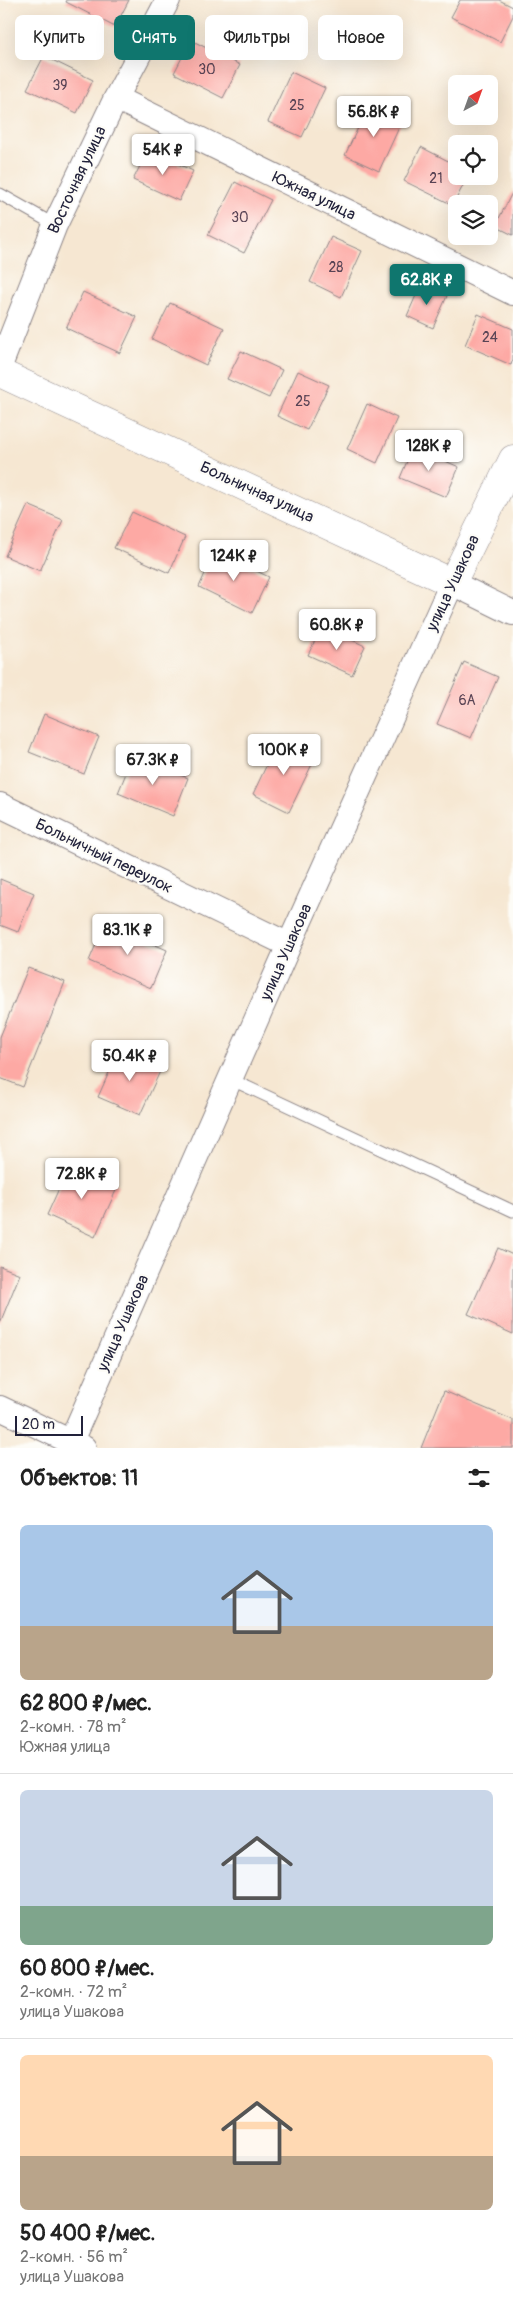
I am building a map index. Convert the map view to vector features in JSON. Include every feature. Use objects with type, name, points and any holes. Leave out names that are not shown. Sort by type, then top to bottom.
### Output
[{"type":"street","name":"Восточная улица","points":[[0,366],[55,225],[116,98],[168,0]]},
{"type":"street","name":"Южная улица","points":[[116,98],[513,293]]},
{"type":"street","name":"Больничная улица","points":[[0,373],[513,613]]},
{"type":"street","name":"улица Ушакова","points":[[74,1446],[289,945],[452,583],[513,459]]},
{"type":"street","name":"Больничный переулок","points":[[0,806],[289,945]]},
{"type":"street","points":[[0,1408],[74,1446]]},
{"type":"lane","points":[[0,194],[55,225]]},
{"type":"lane","points":[[230,1079],[513,1211]]},
{"type":"building","points":[[67,0],[129,0],[121,15],[114,15],[114,26],[104,21],[104,15],[91,15],[66,2]]},
{"type":"building","points":[[460,0],[499,0],[513,7],[513,16],[500,42],[451,17]]},
{"type":"building","points":[[195,42],[205,47],[205,60],[230,60],[240,65],[223,98],[174,73],[181,60],[195,60]]},
{"type":"building","points":[[42,60],[52,60],[93,80],[77,113],[27,89]]},
{"type":"building","points":[[291,72],[325,88],[302,137],[268,122]]},
{"type":"building","points":[[369,105],[402,121],[379,171],[345,155]]},
{"type":"building","points":[[421,147],[448,161],[448,185],[463,185],[458,195],[448,195],[448,203],[404,181]]},
{"type":"building","points":[[148,150],[193,171],[179,201],[133,180]]},
{"type":"building","points":[[235,182],[271,200],[244,253],[208,235]]},
{"type":"building","points":[[513,191],[513,235],[498,228],[498,220]]},
{"type":"building","points":[[331,237],[362,251],[341,297],[310,282]]},
{"type":"building","points":[[421,284],[447,296],[433,328],[407,316]]},
{"type":"building","points":[[83,292],[137,317],[120,353],[66,328]]},
{"type":"building","points":[[170,303],[224,328],[206,365],[152,339]]},
{"type":"building","points":[[478,314],[513,329],[513,359],[511,365],[465,345]]},
{"type":"building","points":[[241,351],[282,370],[269,398],[227,379]]},
{"type":"building","points":[[298,371],[329,385],[307,430],[277,416]]},
{"type":"building","points":[[367,404],[397,418],[377,463],[347,449]]},
{"type":"building","points":[[413,447],[459,467],[446,497],[400,478]]},
{"type":"building","points":[[28,505],[63,520],[40,571],[5,556]]},
{"type":"building","points":[[132,512],[185,537],[169,573],[114,548]]},
{"type":"building","points":[[215,551],[269,577],[252,613],[199,587]]},
{"type":"building","points":[[322,626],[365,646],[352,675],[308,655]]},
{"type":"building","points":[[464,662],[498,677],[471,738],[437,724]]},
{"type":"building","points":[[44,714],[99,737],[84,774],[29,752]]},
{"type":"building","points":[[278,741],[315,758],[289,812],[253,794]]},
{"type":"building","points":[[133,756],[188,778],[173,816],[118,793]]},
{"type":"building","points":[[0,879],[34,893],[18,932],[0,925]]},
{"type":"building","points":[[105,923],[167,950],[151,988],[89,961]]},
{"type":"building","points":[[28,968],[65,982],[23,1087],[0,1078],[0,1037]]},
{"type":"building","points":[[120,1048],[162,1067],[140,1115],[98,1097]]},
{"type":"building","points":[[70,1164],[118,1186],[95,1237],[47,1215]]},
{"type":"building","points":[[498,1248],[513,1255],[513,1334],[468,1314]]},
{"type":"building","points":[[0,1266],[20,1274],[0,1323]]},
{"type":"building","points":[[444,1391],[513,1420],[513,1448],[421,1448]]}]
